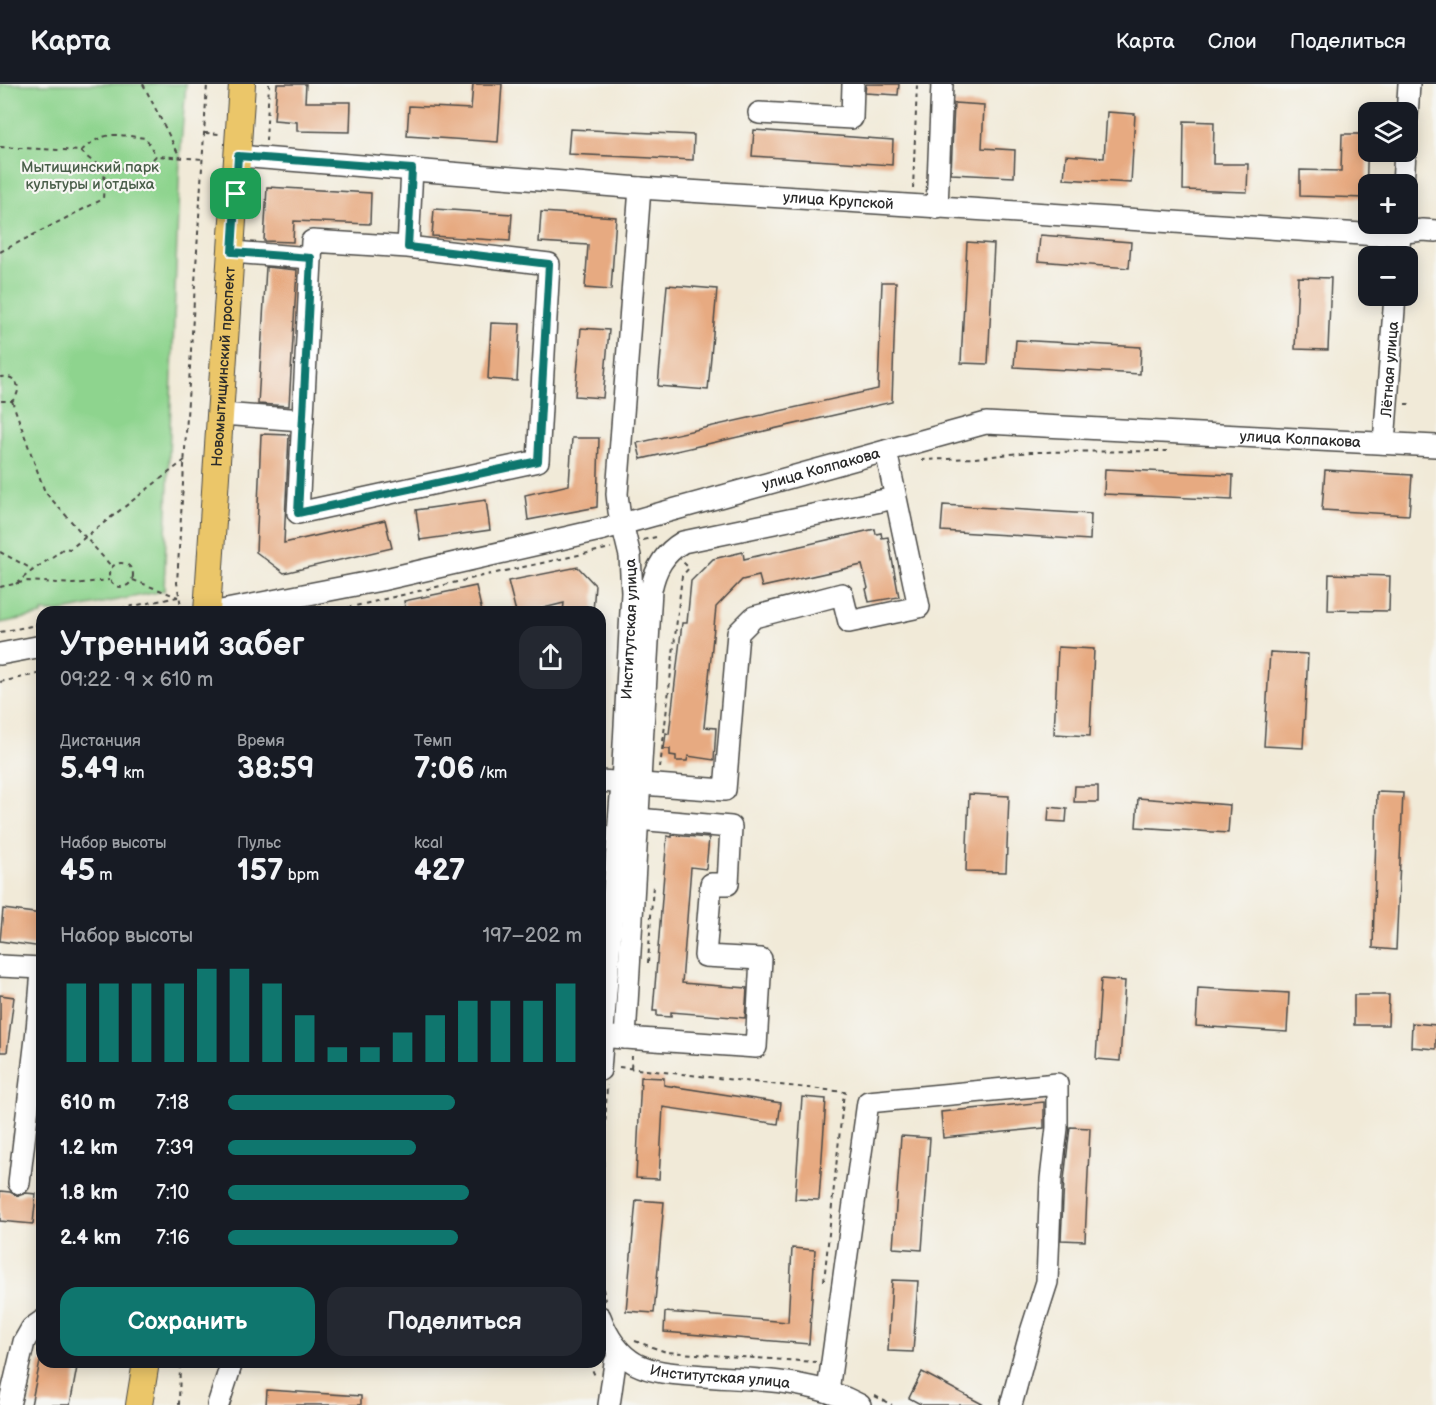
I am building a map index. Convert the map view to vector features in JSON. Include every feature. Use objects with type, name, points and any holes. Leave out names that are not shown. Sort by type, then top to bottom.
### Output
[{"type":"main road","name":"Новомытищинский проспект","points":[[207,606],[242,84]]},
{"type":"main road","points":[[139,1405],[145,1370]]},
{"type":"main road","points":[[145,1370],[148,1405]]},
{"type":"street","points":[[759,113],[852,118],[853,84]]},
{"type":"street","points":[[936,208],[942,84]]},
{"type":"street","points":[[1408,102],[1409,84]]},
{"type":"street","name":"улица Крупской","points":[[238,156],[640,188],[1358,234]]},
{"type":"street","points":[[408,247],[412,169]]},
{"type":"street","name":"Институтская улица","points":[[606,1001],[640,783],[632,573],[617,494],[640,188]]},
{"type":"street","name":"улица Крупской","points":[[1418,230],[1436,231]]},
{"type":"street","name":"улица Крупской","points":[[1362,234],[1381,234]]},
{"type":"street","points":[[312,241],[408,247],[549,264],[538,461],[298,513],[312,241]]},
{"type":"street","points":[[232,252],[311,258]]},
{"type":"street","name":"Лётная улица","points":[[1384,443],[1394,306]]},
{"type":"street","points":[[221,414],[303,420]]},
{"type":"street","name":"улица Колпакова","points":[[247,606],[625,534],[886,451],[986,423],[1436,446]]},
{"type":"street","points":[[606,781],[725,790],[738,633],[754,616],[842,594],[849,622],[919,607],[886,451]]},
{"type":"street","points":[[629,1039],[637,819],[651,590],[656,569],[671,551],[683,542],[895,498]]},
{"type":"street","points":[[0,654],[36,647]]},
{"type":"street","points":[[606,1029],[629,1039],[756,1047],[761,959],[705,956],[711,884],[728,884],[731,826],[637,819]]},
{"type":"street","points":[[0,966],[36,969]]},
{"type":"street","points":[[19,1183],[36,1053]]},
{"type":"street","points":[[828,1391],[868,1102],[1057,1084],[1047,1282],[1011,1405]]},
{"type":"street","points":[[9,1405],[24,1342],[36,1325]]},
{"type":"street","name":"Институтская улица","points":[[606,1325],[608,1334],[628,1347],[638,1365],[658,1371],[796,1383],[828,1391],[860,1405]]},
{"type":"street","points":[[609,1405],[615,1363],[628,1347]]},
{"type":"street","points":[[219,1405],[230,1368]]},
{"type":"path","points":[[143,84],[180,157]]},
{"type":"path","points":[[180,606],[177,583],[207,84]]},
{"type":"path","points":[[265,143],[269,84]]},
{"type":"path","points":[[913,193],[917,84]]},
{"type":"path","points":[[205,133],[222,134]]},
{"type":"path","points":[[0,147],[81,150],[107,134],[146,138],[156,156]]},
{"type":"path","points":[[81,150],[95,163],[105,167],[143,170],[156,156],[203,159]]},
{"type":"path","points":[[0,252],[102,199],[105,167]]},
{"type":"path","points":[[0,376],[9,376],[18,385],[18,394],[12,401],[0,401]]},
{"type":"path","points":[[12,401],[45,492],[111,567]]},
{"type":"path","points":[[921,460],[975,458],[1030,452],[1173,451]]},
{"type":"path","points":[[16,584],[64,548],[70,549],[85,538],[184,460]]},
{"type":"path","points":[[353,606],[625,534],[656,537],[660,531]]},
{"type":"path","points":[[640,783],[682,576],[689,568],[671,551]]},
{"type":"path","points":[[0,552],[33,569]]},
{"type":"path","points":[[109,580],[115,586],[123,588],[132,580],[133,572],[129,566],[118,563],[111,567]]},
{"type":"path","points":[[109,580],[111,567]]},
{"type":"path","points":[[0,587],[28,581],[73,584],[109,580]]},
{"type":"path","points":[[132,580],[178,597]]},
{"type":"path","points":[[133,606],[178,597]]},
{"type":"path","points":[[0,632],[36,625]]},
{"type":"path","points":[[0,682],[36,674]]},
{"type":"path","points":[[648,963],[653,878]]},
{"type":"path","points":[[629,1039],[631,1068]]},
{"type":"path","points":[[606,1067],[844,1092],[868,1102]]},
{"type":"path","points":[[628,1347],[666,1352],[816,1362]]},
{"type":"path","points":[[179,1405],[180,1368]]},
{"type":"green space","name":"Мытищинский парк культуры и отдыха","points":[[0,84],[186,84],[180,157],[164,591],[88,606],[36,606],[36,616],[0,623]]},
{"type":"building","points":[[277,84],[306,84],[305,102],[351,102],[350,132],[297,131],[297,122],[274,120]]},
{"type":"building","points":[[473,84],[502,84],[498,142],[407,136],[409,106],[471,109]]},
{"type":"building","points":[[866,84],[899,84],[898,95],[865,93]]},
{"type":"building","points":[[954,103],[984,105],[982,148],[1015,150],[1014,177],[951,174]]},
{"type":"building","points":[[1107,112],[1135,114],[1131,183],[1064,179],[1066,155],[1104,158]]},
{"type":"building","points":[[1184,121],[1214,122],[1213,164],[1248,164],[1247,192],[1183,190]]},
{"type":"building","points":[[570,129],[694,135],[693,160],[568,154]]},
{"type":"building","points":[[754,130],[893,140],[892,165],[752,156]]},
{"type":"building","points":[[1342,134],[1358,134],[1358,162],[1367,162],[1367,174],[1358,174],[1358,198],[1300,196],[1300,170],[1341,171]]},
{"type":"building","points":[[267,187],[371,193],[370,224],[294,221],[293,242],[264,241]]},
{"type":"building","points":[[434,209],[512,214],[510,241],[432,236]]},
{"type":"building","points":[[541,212],[616,217],[611,290],[585,288],[588,245],[539,242]]},
{"type":"building","points":[[1040,235],[1131,242],[1129,268],[1038,261]]},
{"type":"building","points":[[967,242],[994,244],[988,364],[961,363]]},
{"type":"building","points":[[266,267],[297,270],[289,406],[258,404]]},
{"type":"building","points":[[1298,277],[1331,278],[1328,350],[1295,349]]},
{"type":"building","points":[[882,282],[896,282],[892,402],[641,459],[637,443],[878,389]]},
{"type":"building","points":[[667,285],[717,289],[708,390],[658,386]]},
{"type":"building","points":[[491,323],[520,324],[517,381],[488,379]]},
{"type":"building","points":[[581,328],[609,330],[603,398],[575,396]]},
{"type":"building","points":[[1016,340],[1141,347],[1140,374],[1014,367]]},
{"type":"building","points":[[261,434],[289,435],[284,543],[385,520],[392,548],[284,573],[256,552]]},
{"type":"building","points":[[572,438],[599,438],[597,507],[528,520],[525,495],[569,485]]},
{"type":"building","points":[[1105,469],[1233,475],[1232,500],[1104,494]]},
{"type":"building","points":[[1325,470],[1412,475],[1409,515],[1322,510]]},
{"type":"building","points":[[486,500],[490,530],[420,540],[416,510]]},
{"type":"building","points":[[943,505],[1091,514],[1090,540],[941,531]]},
{"type":"building","points":[[875,529],[876,534],[881,533],[882,538],[888,537],[899,597],[869,602],[862,565],[762,587],[759,576],[742,580],[716,607],[704,727],[716,728],[714,760],[688,756],[687,761],[676,761],[676,756],[670,755],[670,749],[664,749],[666,733],[669,734],[682,623],[687,623],[691,581],[713,559],[743,552],[744,559]]},
{"type":"building","points":[[578,567],[595,585],[593,606],[564,606],[564,603],[552,606],[514,606],[508,581]]},
{"type":"building","points":[[1329,574],[1390,576],[1389,611],[1328,610]]},
{"type":"building","points":[[476,586],[481,606],[405,606],[404,601]]},
{"type":"building","points":[[1058,647],[1094,649],[1090,736],[1054,734]]},
{"type":"building","points":[[1270,652],[1308,654],[1303,748],[1264,746]]},
{"type":"building","points":[[1075,786],[1098,786],[1098,802],[1074,802]]},
{"type":"building","points":[[1377,792],[1403,793],[1396,950],[1373,948]]},
{"type":"building","points":[[969,794],[1009,796],[1006,872],[966,871]]},
{"type":"building","points":[[1138,798],[1230,805],[1228,833],[1136,827]]},
{"type":"building","points":[[1049,807],[1067,809],[1066,822],[1048,821]]},
{"type":"building","points":[[672,835],[709,838],[706,869],[691,867],[682,983],[747,988],[745,1018],[671,1012],[671,1017],[657,1016],[657,1011],[653,1011],[667,836],[672,837]]},
{"type":"building","points":[[3,909],[36,913],[36,946],[0,941]]},
{"type":"building","points":[[1101,979],[1125,981],[1120,1061],[1096,1059]]},
{"type":"building","points":[[1198,988],[1289,993],[1287,1032],[1196,1026]]},
{"type":"building","points":[[0,995],[14,997],[7,1052],[0,1052]]},
{"type":"building","points":[[1354,995],[1389,995],[1388,1025],[1354,1025]]},
{"type":"building","points":[[1412,1023],[1436,1025],[1436,1049],[1411,1047]]},
{"type":"building","points":[[641,1077],[664,1078],[664,1085],[781,1103],[778,1124],[663,1107],[659,1179],[636,1178]]},
{"type":"building","points":[[802,1097],[826,1099],[819,1200],[795,1199]]},
{"type":"building","points":[[1044,1102],[1044,1128],[943,1138],[941,1112]]},
{"type":"building","points":[[1070,1127],[1090,1128],[1085,1241],[1061,1240]]},
{"type":"building","points":[[901,1136],[930,1138],[922,1250],[893,1248]]},
{"type":"building","points":[[0,1191],[18,1196],[26,1193],[36,1194],[33,1224],[0,1221]]},
{"type":"building","points":[[636,1200],[664,1202],[654,1313],[626,1311]]},
{"type":"building","points":[[792,1248],[815,1250],[809,1344],[664,1332],[665,1312],[788,1322]]},
{"type":"building","points":[[892,1280],[918,1281],[913,1352],[888,1351]]},
{"type":"building","points":[[39,1368],[77,1368],[70,1405],[31,1405]]},
{"type":"building","points":[[922,1372],[984,1405],[922,1405],[909,1398]]},
{"type":"building","points":[[267,1390],[361,1396],[361,1405],[266,1405]]},
{"type":"route","points":[[238,156],[412,169],[408,247],[549,264],[538,461],[298,513],[311,258],[232,252],[236,194],[238,156]]}]
